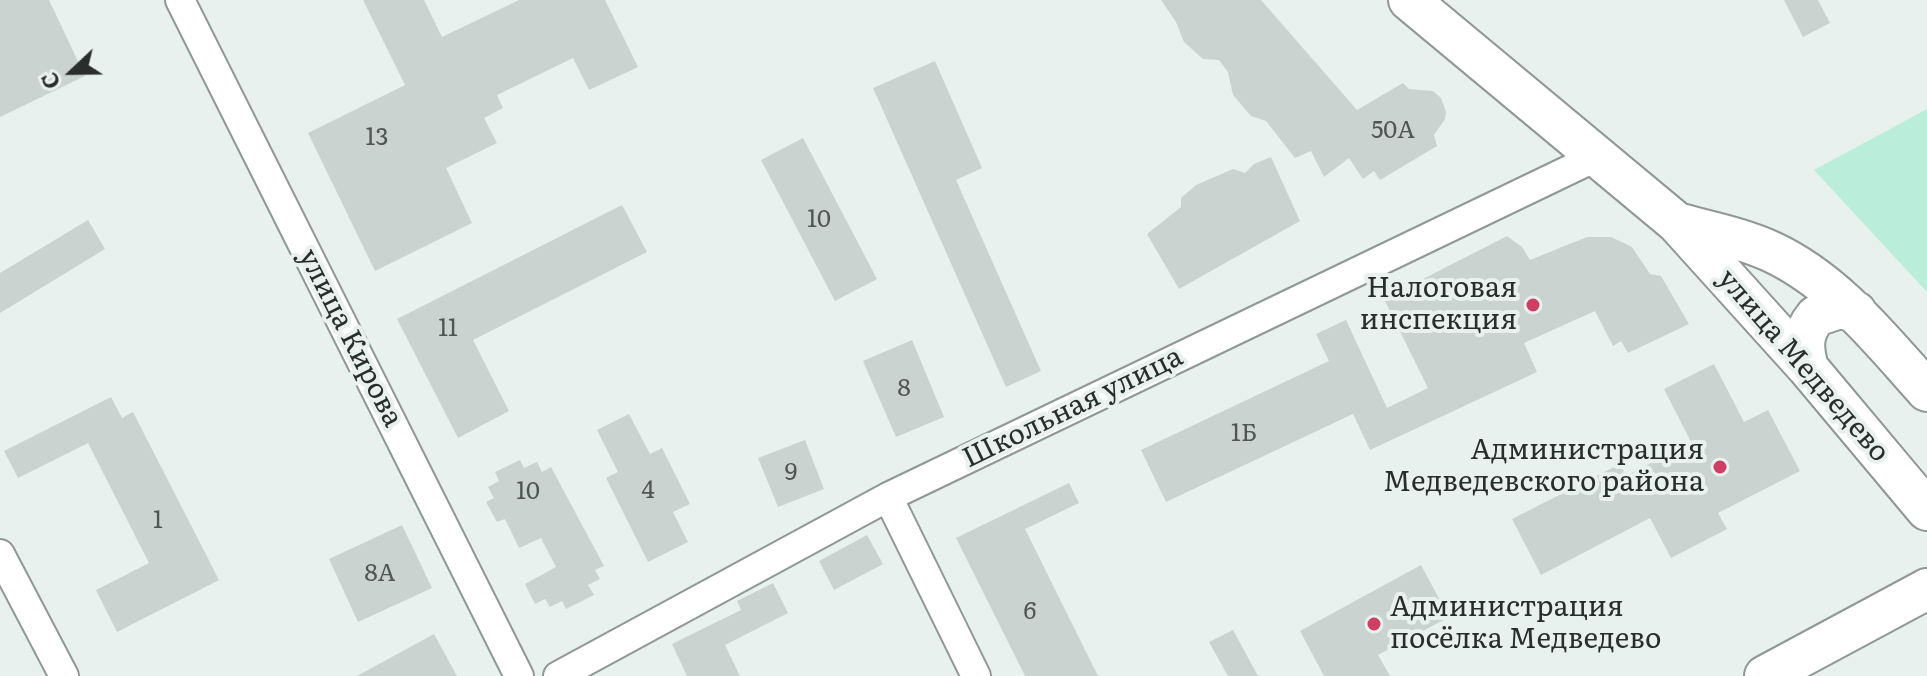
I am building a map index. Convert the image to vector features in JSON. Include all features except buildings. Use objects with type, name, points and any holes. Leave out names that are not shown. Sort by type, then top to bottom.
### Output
[{"type":"street","name":"улица Кирова","points":[[180,0],[519,676]]},
{"type":"street","name":"улица Медведево","points":[[1409,0],[1677,223],[1808,368],[1927,510]]},
{"type":"street","name":"Школьная улица","points":[[558,676],[888,497],[1596,157]]},
{"type":"street","name":"улица Медведево","points":[[1677,223],[1746,241],[1802,270],[1856,312],[1927,391]]},
{"type":"street","points":[[1808,368],[1803,337],[1808,325],[1816,316],[1840,308],[1856,312]]},
{"type":"street","points":[[888,497],[976,676]]},
{"type":"street","points":[[0,554],[64,676]]},
{"type":"street","points":[[1765,676],[1927,589]]},
{"type":"green space","points":[[1927,109],[1927,292],[1814,170]]},
{"type":"place","name":"Налоговая инспекция","points":[[1533,305]]},
{"type":"place","name":"Администрация Медведевского района","points":[[1720,467]]},
{"type":"place","name":"Администрация посёлка Медведево","points":[[1374,624]]}]
